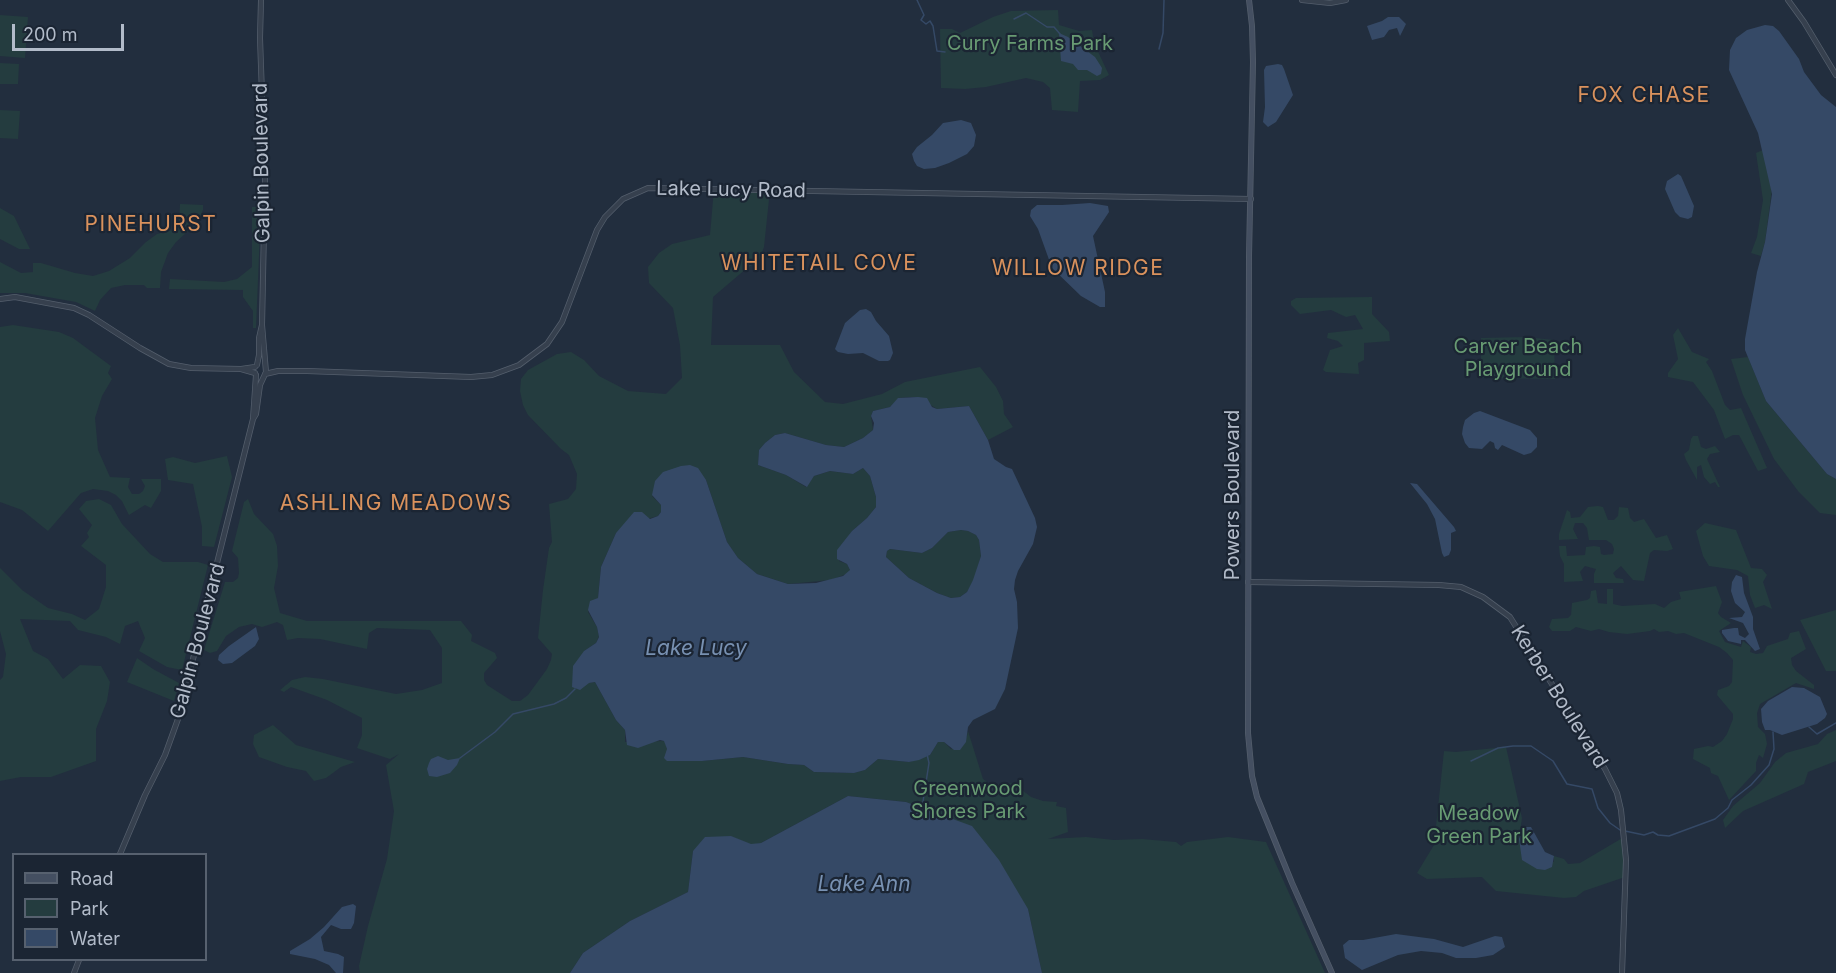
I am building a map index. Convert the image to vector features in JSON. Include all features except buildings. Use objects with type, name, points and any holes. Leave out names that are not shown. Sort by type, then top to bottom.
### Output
[{"type":"main road","name":"Powers Boulevard","points":[[1249,0],[1253,54],[1248,369],[1248,733],[1252,776],[1257,797],[1332,973]]},
{"type":"street","name":"Galpin Boulevard","points":[[253,419],[265,371],[262,325],[265,180],[260,38],[261,0]]},
{"type":"street","points":[[1302,0],[1330,3],[1346,0]]},
{"type":"street","points":[[1788,0],[1836,75]]},
{"type":"street","name":"Lake Lucy Road","points":[[265,371],[471,377],[492,375],[519,365],[547,344],[562,322],[597,230],[605,217],[623,199],[648,188],[1251,199]]},
{"type":"street","points":[[0,299],[15,297],[74,308],[169,364],[190,368],[241,369],[256,366],[265,371]]},
{"type":"street","name":"Galpin Boulevard","points":[[121,853],[165,755],[178,718],[253,419],[256,366],[262,325]]},
{"type":"street","points":[[241,369],[256,374],[265,371]]},
{"type":"street","name":"Kerber Boulevard","points":[[1248,582],[1461,587],[1483,597],[1510,617],[1605,769],[1617,793],[1626,860],[1622,973]]},
{"type":"green space","name":"Curry Farms Park","points":[[1058,10],[1059,25],[1079,31],[1092,30],[1094,43],[1109,75],[1100,80],[1080,81],[1078,112],[1052,110],[1050,88],[1043,82],[1026,78],[986,87],[941,88],[940,29],[952,29],[960,33],[1011,11]]},
{"type":"green space","points":[[0,15],[28,17],[25,58],[0,56]]},
{"type":"green space","points":[[0,63],[19,64],[18,84],[0,84]]},
{"type":"green space","points":[[0,110],[20,111],[18,139],[0,138]]},
{"type":"green space","points":[[1765,149],[1772,189],[1761,256],[1751,253],[1757,237],[1763,200],[1756,153]]},
{"type":"green space","name":"Greenwood Shores Park","points":[[714,189],[770,190],[764,247],[759,261],[747,268],[713,297],[711,345],[780,345],[794,372],[825,402],[843,404],[882,394],[905,382],[980,367],[996,387],[1003,401],[1004,414],[1013,427],[988,440],[969,406],[937,409],[918,397],[911,397],[899,398],[890,407],[873,411],[871,416],[873,430],[863,438],[844,447],[826,445],[785,433],[775,435],[765,443],[759,450],[758,465],[786,475],[806,487],[814,476],[830,471],[853,474],[863,468],[870,476],[876,497],[876,507],[852,531],[839,561],[847,564],[849,573],[831,580],[788,584],[757,574],[738,558],[727,542],[706,480],[652,496],[661,505],[661,512],[658,516],[616,533],[601,567],[598,598],[588,612],[597,627],[599,636],[596,643],[584,651],[589,683],[595,682],[616,720],[625,730],[625,742],[665,741],[667,749],[702,761],[743,757],[804,765],[814,772],[854,773],[865,770],[878,759],[909,762],[930,755],[938,742],[944,742],[951,749],[967,736],[968,731],[983,779],[992,785],[1013,783],[1031,797],[1057,802],[1056,806],[1066,808],[1068,832],[1048,839],[1086,837],[1114,840],[1142,839],[1176,842],[1181,846],[1187,842],[1228,837],[1266,842],[1325,973],[1042,973],[1028,909],[934,813],[906,802],[848,796],[761,843],[751,845],[730,836],[693,851],[688,892],[630,921],[583,953],[570,973],[360,973],[359,966],[368,926],[387,859],[394,811],[386,765],[399,754],[390,759],[357,748],[362,735],[362,718],[327,700],[291,687],[284,692],[280,690],[292,680],[305,677],[396,694],[422,690],[442,683],[442,648],[430,630],[377,628],[369,633],[367,649],[320,639],[287,640],[283,625],[277,622],[262,627],[252,624],[239,627],[226,636],[217,651],[210,653],[204,650],[225,582],[233,582],[238,578],[238,558],[232,551],[244,502],[248,499],[254,514],[273,534],[277,546],[278,566],[274,588],[280,613],[307,621],[461,621],[472,635],[471,641],[495,653],[497,658],[484,673],[487,685],[512,701],[520,701],[528,695],[551,660],[552,654],[538,638],[549,548],[552,542],[549,504],[568,499],[576,489],[577,474],[569,455],[528,415],[520,391],[521,379],[528,370],[557,354],[571,352],[584,360],[599,376],[628,391],[666,394],[682,378],[680,345],[673,308],[649,283],[648,267],[659,253],[672,244],[710,235]]},
{"type":"green space","points":[[180,204],[203,205],[203,210],[197,223],[176,242],[168,253],[161,272],[160,288],[125,285],[111,288],[100,300],[95,311],[76,302],[25,293],[0,293],[0,262],[21,273],[33,272],[33,263],[93,276],[109,271],[130,258],[157,234],[176,229],[179,226]]},
{"type":"green space","points":[[252,207],[261,207],[256,328],[253,328],[253,311],[243,297],[243,290],[169,289],[170,279],[224,282],[237,279],[252,267]]},
{"type":"green space","points":[[0,208],[14,216],[30,249],[19,249],[0,239]]},
{"type":"green space","points":[[1372,297],[1372,314],[1389,332],[1390,341],[1364,343],[1364,360],[1358,363],[1359,374],[1326,372],[1323,370],[1330,350],[1343,346],[1338,341],[1327,338],[1328,333],[1363,329],[1355,315],[1346,317],[1331,310],[1300,314],[1291,305],[1291,301],[1296,298]]},
{"type":"green space","points":[[13,325],[59,332],[73,338],[111,366],[108,373],[112,379],[102,396],[95,418],[98,450],[110,477],[130,478],[128,487],[132,494],[139,494],[143,491],[145,486],[141,479],[161,479],[161,491],[151,508],[145,505],[129,515],[116,495],[108,491],[93,489],[81,493],[48,531],[22,510],[0,502],[0,327]]},
{"type":"green space","points":[[1678,328],[1692,352],[1709,359],[1706,362],[1712,371],[1725,405],[1730,410],[1741,408],[1767,468],[1758,471],[1739,435],[1725,439],[1714,410],[1693,382],[1668,377],[1668,373],[1678,359],[1673,335]]},
{"type":"green space","name":"Carver Beach Playground","points":[[1525,337],[1554,340],[1555,379],[1481,378],[1481,338]]},
{"type":"green space","points":[[1748,357],[1766,401],[1827,474],[1836,479],[1836,515],[1820,513],[1798,491],[1774,459],[1743,395],[1731,359]]},
{"type":"green space","points":[[1693,436],[1698,436],[1701,447],[1706,449],[1715,446],[1720,452],[1710,454],[1707,459],[1720,487],[1715,482],[1710,484],[1704,477],[1701,465],[1697,467],[1697,480],[1686,460],[1684,454],[1689,450]]},
{"type":"green space","points":[[227,456],[232,477],[214,547],[202,546],[202,527],[193,484],[168,480],[165,459],[173,457],[195,463]]},
{"type":"green space","points":[[99,499],[111,505],[122,524],[150,554],[163,562],[198,562],[208,565],[182,670],[167,667],[139,651],[145,638],[138,621],[125,626],[120,644],[106,637],[78,630],[70,621],[20,619],[33,651],[48,659],[63,679],[80,665],[101,666],[110,682],[107,701],[96,729],[96,761],[51,777],[21,777],[0,781],[0,680],[3,677],[6,654],[0,631],[0,568],[22,590],[48,608],[85,620],[99,609],[106,587],[106,565],[81,546],[89,537],[87,533],[92,525],[79,509],[86,501]]},
{"type":"green space","points":[[1588,507],[1603,507],[1608,520],[1614,520],[1618,516],[1619,507],[1628,508],[1630,518],[1634,522],[1644,519],[1656,538],[1667,535],[1673,549],[1654,550],[1650,553],[1644,581],[1633,580],[1621,566],[1613,573],[1616,578],[1623,579],[1624,583],[1594,583],[1596,569],[1585,566],[1580,572],[1583,581],[1564,582],[1564,564],[1559,546],[1566,546],[1567,556],[1585,555],[1586,547],[1594,546],[1600,547],[1601,554],[1613,554],[1612,544],[1606,540],[1589,540],[1587,528],[1583,523],[1575,523],[1573,529],[1578,539],[1559,540],[1567,510],[1571,518],[1580,517]]},
{"type":"green space","points":[[1705,523],[1736,530],[1751,568],[1762,569],[1767,575],[1763,582],[1772,609],[1764,605],[1755,608],[1750,595],[1748,576],[1737,570],[1709,566],[1703,556],[1696,531]]},
{"type":"green space","points":[[961,530],[976,535],[981,556],[974,580],[967,592],[960,597],[951,598],[937,593],[909,578],[886,557],[890,549],[922,553],[932,548],[948,532]]},
{"type":"green space","points":[[1716,586],[1722,602],[1718,613],[1731,623],[1719,631],[1725,642],[1741,647],[1743,641],[1751,647],[1750,652],[1763,653],[1767,646],[1788,639],[1790,633],[1799,631],[1806,649],[1791,658],[1792,665],[1814,685],[1814,689],[1796,683],[1760,704],[1757,713],[1758,727],[1765,734],[1767,744],[1763,758],[1759,755],[1756,771],[1729,800],[1718,776],[1711,773],[1710,768],[1693,759],[1694,749],[1713,747],[1722,741],[1733,719],[1733,714],[1717,695],[1718,690],[1729,686],[1732,682],[1733,660],[1727,653],[1719,647],[1684,633],[1659,632],[1654,629],[1627,634],[1599,629],[1591,631],[1576,627],[1570,631],[1552,631],[1549,627],[1552,619],[1568,618],[1571,615],[1572,603],[1587,600],[1590,598],[1591,591],[1596,590],[1598,603],[1607,604],[1607,589],[1613,589],[1613,604],[1622,606],[1655,604],[1664,608],[1671,602],[1681,599],[1679,592]]},
{"type":"green space","points":[[1836,610],[1836,671],[1826,671],[1800,620]]},
{"type":"green space","points":[[137,658],[179,683],[174,701],[127,682]]},
{"type":"green space","points":[[273,725],[296,745],[355,762],[341,767],[326,778],[314,781],[306,771],[259,757],[253,744],[254,735]]},
{"type":"green space","points":[[1836,730],[1836,761],[1808,772],[1804,784],[1743,811],[1725,828],[1723,820],[1733,806],[1760,783],[1775,762],[1786,753],[1818,744],[1827,734]]},
{"type":"green space","name":"Meadow Green Park","points":[[1506,747],[1522,818],[1519,839],[1554,862],[1554,856],[1564,859],[1568,864],[1580,863],[1624,837],[1625,877],[1584,891],[1576,897],[1564,898],[1496,891],[1482,877],[1427,879],[1417,873],[1434,845],[1444,751]]},
{"type":"water","points":[[1388,17],[1399,17],[1406,24],[1400,36],[1397,28],[1389,30],[1384,37],[1372,40],[1367,26]]},
{"type":"water","points":[[1765,25],[1773,26],[1779,31],[1821,95],[1836,107],[1836,479],[1827,474],[1766,401],[1745,350],[1745,339],[1765,242],[1772,194],[1758,133],[1729,70],[1730,50],[1736,38],[1747,30]]},
{"type":"water","points":[[1059,33],[1095,57],[1102,68],[1101,74],[1097,76],[1087,70],[1078,70],[1073,64],[1061,61]]},
{"type":"water","points":[[1278,64],[1284,69],[1293,95],[1276,122],[1268,127],[1263,122],[1264,70],[1266,66]]},
{"type":"water","points":[[961,120],[971,123],[976,135],[974,146],[967,154],[935,168],[924,169],[917,166],[912,154],[917,147],[943,123]]},
{"type":"water","points":[[1678,174],[1694,206],[1692,217],[1688,219],[1680,217],[1675,212],[1665,189],[1667,181]]},
{"type":"water","points":[[1090,203],[1108,206],[1109,212],[1093,236],[1105,292],[1105,307],[1100,307],[1081,296],[1052,268],[1038,229],[1030,216],[1031,210],[1037,205]]},
{"type":"water","points":[[866,309],[871,312],[889,336],[893,353],[888,361],[879,361],[863,353],[848,354],[835,349],[845,323],[860,310]]},
{"type":"water","name":"Lake Lucy","points":[[898,398],[927,398],[932,407],[937,409],[969,406],[988,440],[994,459],[1012,469],[1035,518],[1037,527],[1033,544],[1015,580],[1018,628],[1005,689],[995,709],[973,720],[968,727],[966,742],[960,750],[954,750],[944,742],[938,742],[930,755],[919,760],[909,762],[878,759],[865,770],[854,773],[814,772],[804,765],[743,757],[702,761],[667,761],[664,758],[667,749],[664,741],[660,740],[638,748],[627,745],[625,730],[616,720],[595,682],[589,683],[580,690],[572,687],[573,666],[584,651],[596,643],[599,637],[597,627],[588,610],[590,601],[598,598],[601,567],[616,533],[634,512],[642,512],[650,519],[661,512],[661,505],[652,495],[655,481],[663,472],[681,466],[690,465],[698,468],[706,480],[727,542],[738,558],[757,574],[788,584],[816,583],[843,576],[850,570],[847,564],[837,559],[837,550],[876,507],[876,497],[870,476],[863,468],[853,474],[830,471],[814,476],[807,487],[786,475],[758,465],[759,450],[775,435],[785,433],[826,445],[844,447],[863,438],[873,430],[874,423],[871,416],[873,411],[890,407]],"holes":[[[968,531],[976,535],[979,540],[981,556],[967,592],[960,597],[951,598],[937,593],[909,578],[886,557],[890,549],[922,553],[932,548],[948,532]]]},
{"type":"water","points":[[1480,411],[1530,430],[1537,438],[1537,447],[1531,453],[1524,455],[1502,445],[1498,450],[1490,441],[1482,449],[1469,448],[1462,434],[1465,420]]},
{"type":"water","points":[[1410,483],[1417,484],[1454,527],[1456,531],[1451,533],[1449,555],[1444,557],[1435,519],[1427,504]]},
{"type":"water","points":[[1736,575],[1742,577],[1744,593],[1753,617],[1753,629],[1760,649],[1755,651],[1745,640],[1741,640],[1741,644],[1728,641],[1722,633],[1722,630],[1738,628],[1739,635],[1745,638],[1749,634],[1743,623],[1729,618],[1742,617],[1745,612],[1735,603],[1731,591]]},
{"type":"water","points":[[256,627],[259,639],[255,646],[232,663],[223,664],[218,660],[219,655],[229,646]]},
{"type":"water","points":[[1792,687],[1804,688],[1820,697],[1827,714],[1825,718],[1817,724],[1782,735],[1765,730],[1761,709],[1768,701]]},
{"type":"water","points":[[438,756],[448,760],[460,758],[450,773],[437,777],[429,776],[427,769],[429,763],[431,759]]},
{"type":"water","name":"Lake Ann","points":[[848,796],[906,802],[972,826],[999,860],[1028,909],[1042,973],[570,973],[583,953],[630,921],[688,892],[693,851],[705,837],[731,836],[751,844],[761,843]]},
{"type":"water","points":[[1524,827],[1531,827],[1545,852],[1554,856],[1552,867],[1545,870],[1537,869],[1522,860],[1519,839]]},
{"type":"water","points":[[353,904],[356,906],[351,929],[341,929],[331,925],[321,937],[324,951],[344,957],[343,973],[336,973],[329,965],[315,959],[290,954],[290,951],[324,927],[342,907]]},
{"type":"water","points":[[1396,934],[1434,939],[1463,947],[1495,936],[1502,937],[1505,947],[1493,955],[1476,958],[1456,958],[1442,953],[1421,951],[1398,955],[1362,970],[1345,958],[1343,945],[1349,940]]},
{"type":"waterway","points":[[917,0],[924,15],[921,20],[926,24],[930,21],[933,26],[937,51],[945,52]]},
{"type":"waterway","points":[[1159,49],[1163,33],[1164,0]]},
{"type":"waterway","points":[[1014,19],[1026,13],[1047,27],[1054,27],[1060,34]]},
{"type":"waterway","points":[[460,758],[495,732],[513,714],[554,704],[566,698],[575,689]]},
{"type":"waterway","points":[[1809,727],[1817,734],[1836,723]]},
{"type":"waterway","points":[[1625,831],[1644,835],[1653,832],[1669,836],[1715,819],[1769,765],[1774,749],[1773,732]]},
{"type":"waterway","points":[[1471,761],[1498,748],[1531,746],[1553,761],[1567,784],[1592,789],[1598,808],[1610,823],[1620,830]]},
{"type":"waterway","points":[[922,808],[929,763],[927,754]]},
{"type":"district","name":"FOX CHASE","points":[[1644,96]]},
{"type":"district","name":"PINEHURST","points":[[151,225]]},
{"type":"district","name":"WHITETAIL COVE","points":[[819,264]]},
{"type":"district","name":"WILLOW RIDGE","points":[[1078,269]]},
{"type":"district","name":"ASHLING MEADOWS","points":[[396,504]]}]
